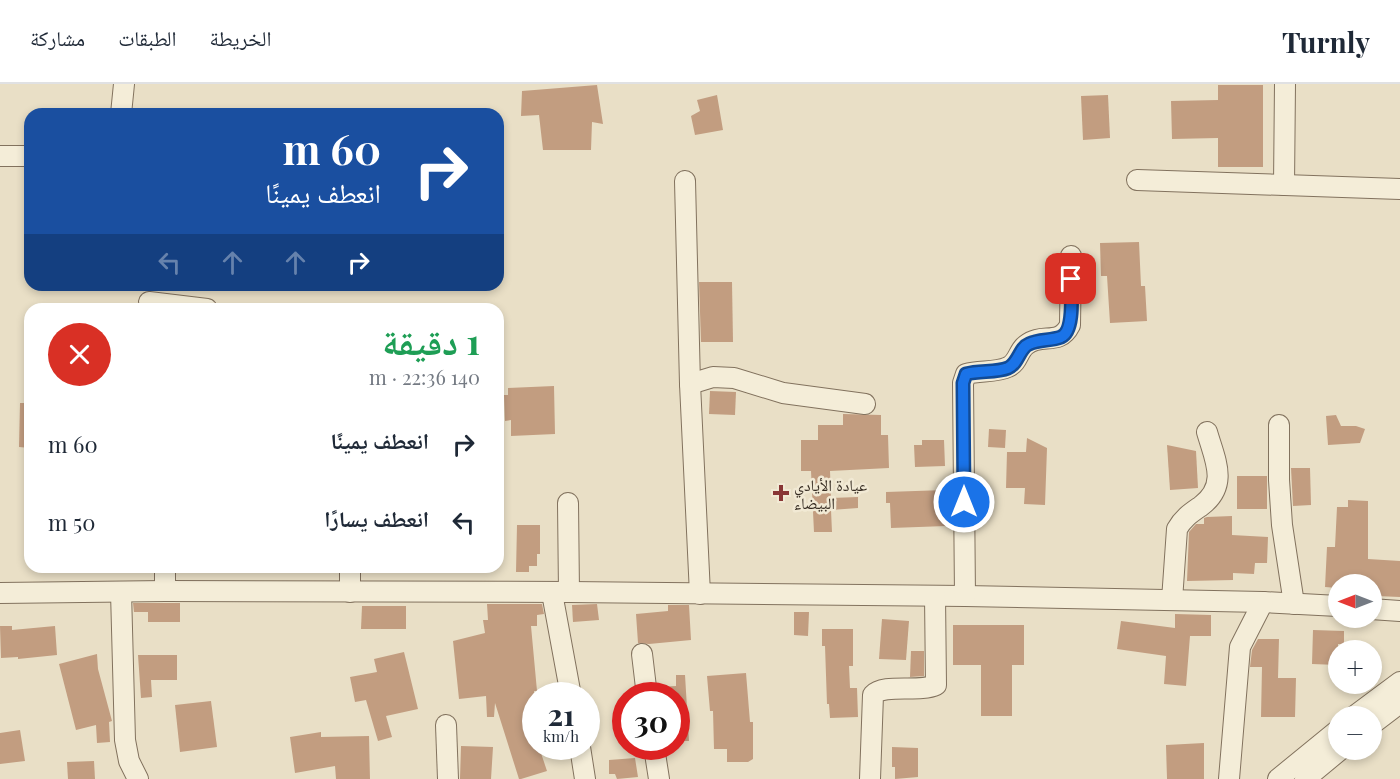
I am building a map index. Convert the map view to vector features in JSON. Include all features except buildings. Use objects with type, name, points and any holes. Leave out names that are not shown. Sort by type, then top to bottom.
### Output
[{"type":"street","points":[[122,108],[124,84]]},
{"type":"street","points":[[1284,185],[1285,84]]},
{"type":"street","points":[[0,156],[24,156]]},
{"type":"street","points":[[1137,180],[1400,189]]},
{"type":"street","points":[[685,181],[690,384],[700,594]]},
{"type":"street","points":[[965,596],[963,383],[966,374],[1008,368],[1017,360],[1026,345],[1038,340],[1059,338],[1066,334],[1070,325],[1071,256]]},
{"type":"street","points":[[690,384],[713,377],[734,378],[783,393],[865,404]]},
{"type":"street","points":[[1279,425],[1282,525],[1294,604]]},
{"type":"street","points":[[1172,600],[1177,529],[1181,521],[1208,501],[1214,493],[1219,473],[1207,432]]},
{"type":"street","points":[[568,503],[561,592],[570,682]]},
{"type":"street","points":[[165,573],[165,591]]},
{"type":"street","points":[[350,573],[350,592]]},
{"type":"street","points":[[121,592],[125,740],[129,761],[138,779]]},
{"type":"street","points":[[0,593],[561,592],[965,596],[1263,602],[1328,606]]},
{"type":"street","points":[[870,779],[873,695],[880,690],[925,688],[936,685],[935,596]]},
{"type":"street","points":[[1228,779],[1240,647],[1263,602]]},
{"type":"street","points":[[1382,610],[1400,611]]},
{"type":"street","points":[[642,654],[645,682]]},
{"type":"street","points":[[1368,706],[1400,682]]},
{"type":"street","points":[[1382,716],[1400,702]]},
{"type":"street","points":[[446,726],[448,779]]},
{"type":"street","points":[[1278,779],[1328,738]]},
{"type":"street","points":[[582,760],[585,779]]},
{"type":"street","points":[[656,760],[659,779]]},
{"type":"street","points":[[1305,779],[1328,760]]},
{"type":"place","name":"عيادة الأيادي البيضاء","points":[[781,493]]},
{"type":"route","points":[[964,502],[963,383],[966,374],[1008,368],[1017,360],[1026,345],[1038,340],[1059,338],[1066,334],[1070,325],[1071,279]]}]
